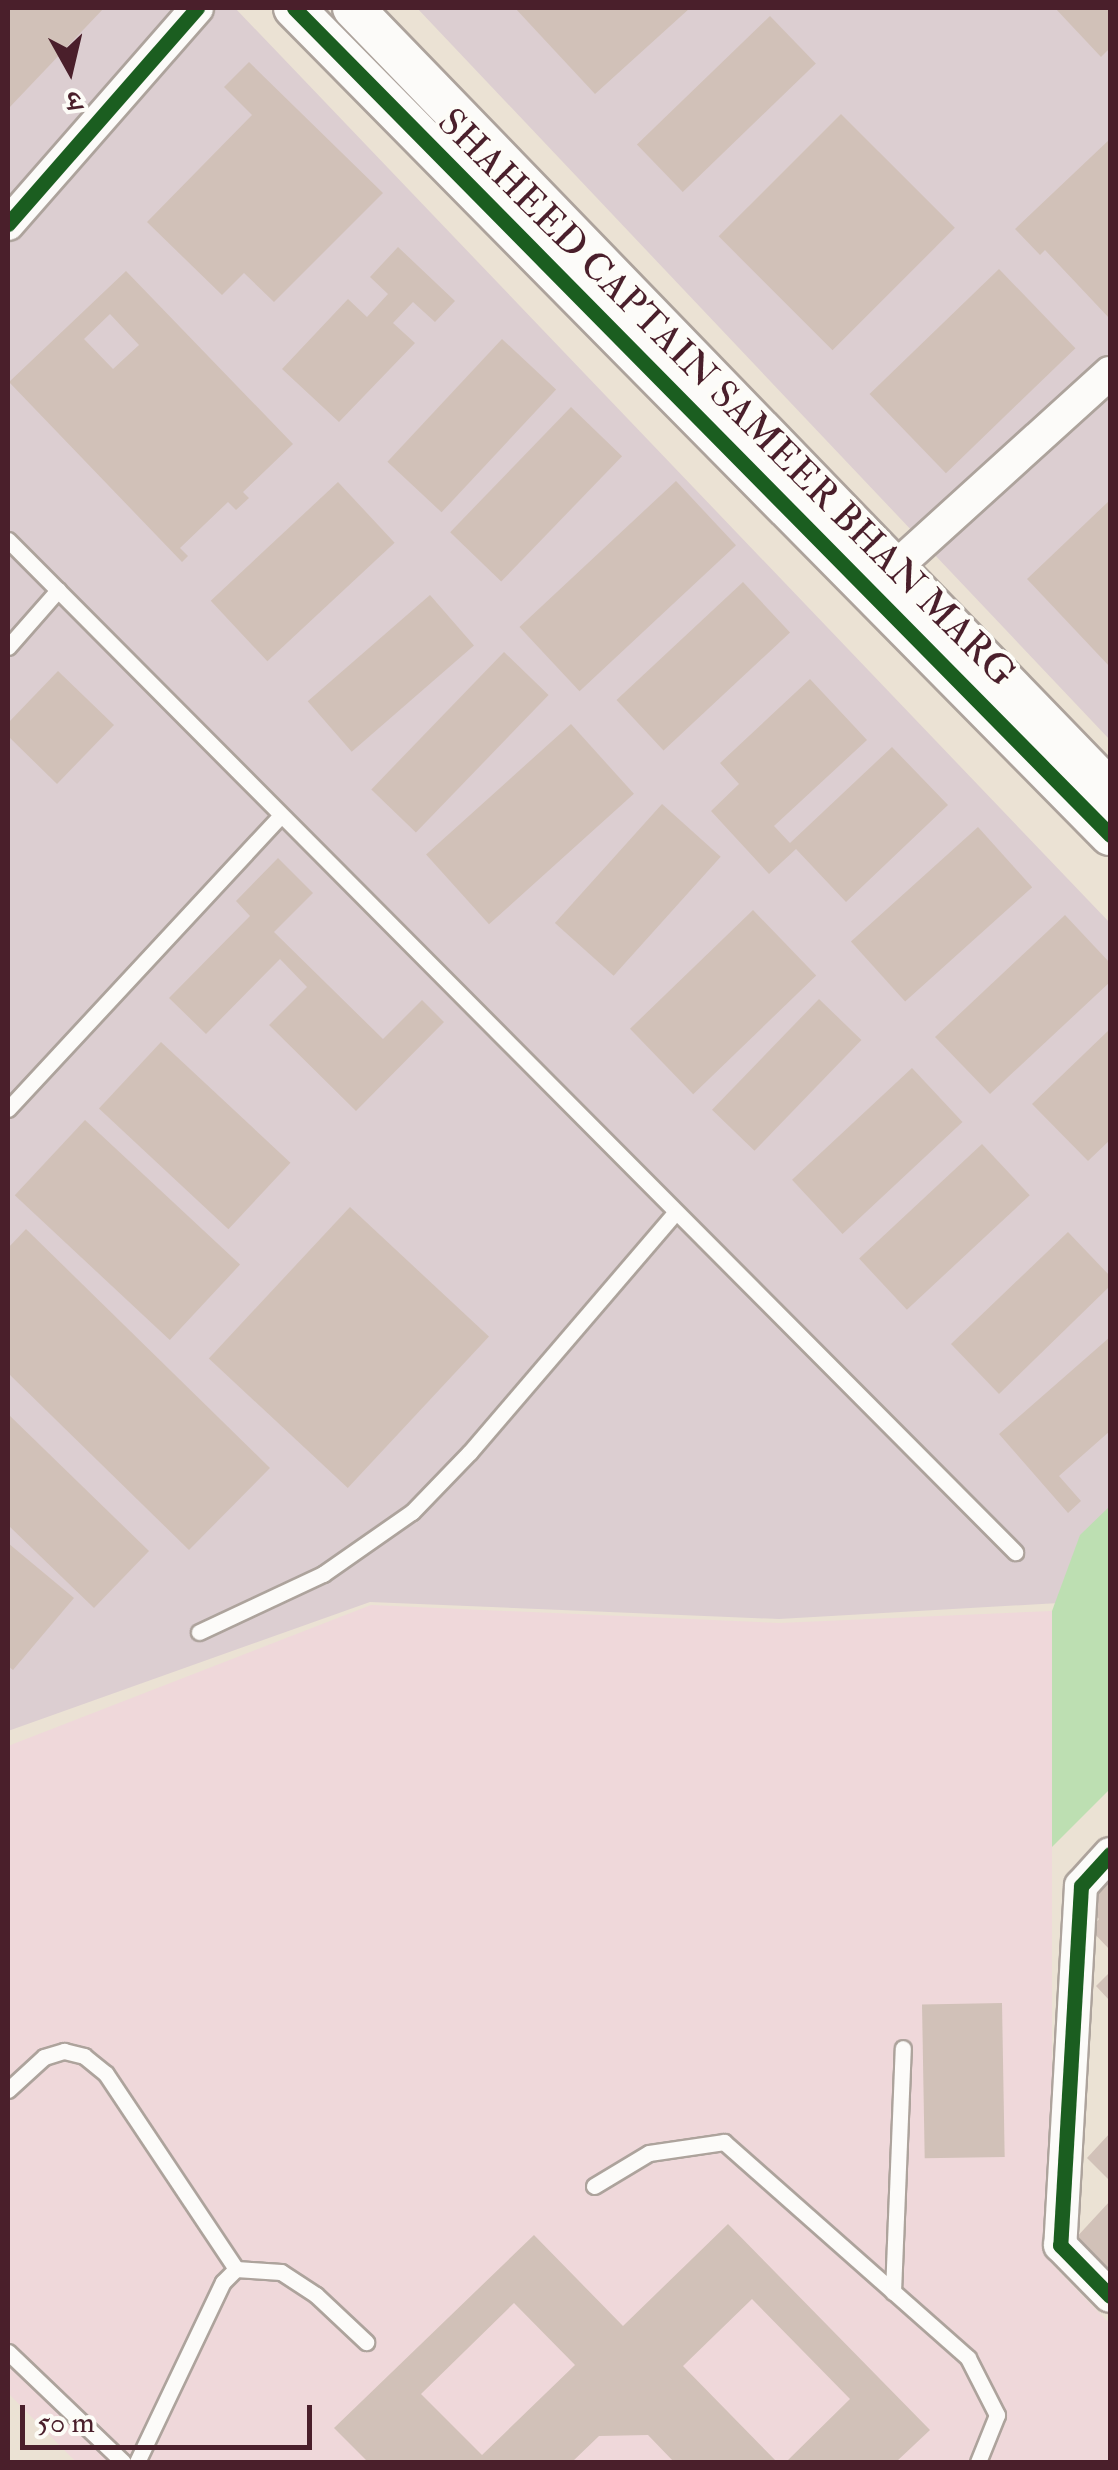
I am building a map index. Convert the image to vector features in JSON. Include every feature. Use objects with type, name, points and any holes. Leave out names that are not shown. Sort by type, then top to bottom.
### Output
[{"type":"street","points":[[8,224],[197,8]]},
{"type":"street","name":"SHAHEED CAPTAIN SAMEER BHAN MARG","points":[[294,8],[883,579],[1110,790]]},
{"type":"street","name":"SHAHEED CAPTAIN SAMEER BHAN MARG","points":[[354,8],[883,579],[1110,835]]},
{"type":"street","points":[[883,579],[1110,373]]},
{"type":"street","points":[[1110,1854],[1081,1886],[1060,2245],[1110,2296]]},
{"type":"lane","points":[[8,540],[1015,1552]]},
{"type":"lane","points":[[8,646],[58,590]]},
{"type":"lane","points":[[8,1109],[281,816]]},
{"type":"lane","points":[[200,1632],[323,1574],[412,1512],[470,1452],[676,1212]]},
{"type":"lane","points":[[894,2292],[903,2048]]},
{"type":"lane","points":[[8,2090],[44,2058],[64,2051],[84,2056],[106,2074],[236,2268]]},
{"type":"lane","points":[[594,2186],[649,2153],[724,2142],[968,2358],[997,2415],[978,2462]]},
{"type":"lane","points":[[236,2268],[281,2272],[316,2294],[366,2342]]},
{"type":"lane","points":[[138,2462],[223,2282],[236,2268]]},
{"type":"lane","points":[[8,2352],[123,2462]]},
{"type":"shaded area","points":[[8,8],[235,8],[1110,923],[1110,1600],[779,1619],[370,1602],[8,1731]]},
{"type":"shaded area","points":[[417,8],[1110,8],[1110,740]]},
{"type":"shaded area","points":[[371,1605],[779,1623],[1052,1611],[1052,2264],[1110,2324],[1110,2462],[76,2462],[8,2393],[8,1746]]},
{"type":"green space","points":[[1110,1506],[1110,1789],[1052,1847],[1052,1611],[1080,1535]]},
{"type":"building","points":[[8,8],[104,8],[8,109]]},
{"type":"building","points":[[515,8],[690,8],[595,94]]},
{"type":"building","points":[[1055,8],[1110,8],[1110,48],[1101,57]]},
{"type":"building","points":[[770,16],[816,63],[683,192],[637,145]]},
{"type":"building","points":[[249,62],[383,193],[274,302],[244,273],[222,295],[147,222],[252,115],[224,87]]},
{"type":"building","points":[[841,114],[955,228],[833,350],[719,236]]},
{"type":"building","points":[[1110,139],[1110,319],[1045,250],[1040,255],[1015,229]]},
{"type":"building","points":[[398,247],[455,301],[435,322],[413,302],[393,323],[415,343],[339,422],[282,369],[348,299],[367,317],[388,294],[370,277]]},
{"type":"building","points":[[999,269],[1075,348],[946,473],[870,394]]},
{"type":"building","points":[[126,271],[293,444],[243,492],[249,498],[236,510],[228,502],[180,548],[188,556],[182,562],[9,382]],"holes":[[[110,314],[139,345],[113,369],[84,339]]]},
{"type":"building","points":[[502,339],[556,389],[442,512],[387,462]]},
{"type":"building","points":[[571,407],[622,456],[501,581],[450,532]]},
{"type":"building","points":[[676,481],[736,545],[580,691],[519,627]]},
{"type":"building","points":[[338,482],[395,543],[267,661],[211,601]]},
{"type":"building","points":[[1110,500],[1110,667],[1027,579]]},
{"type":"building","points":[[743,582],[790,632],[664,750],[616,700]]},
{"type":"building","points":[[430,595],[474,646],[352,752],[308,701]]},
{"type":"building","points":[[504,652],[549,695],[416,832],[371,789]]},
{"type":"building","points":[[58,671],[114,725],[57,784],[8,736],[8,723]]},
{"type":"building","points":[[810,679],[867,740],[774,826],[790,843],[892,747],[948,805],[846,902],[796,849],[769,874],[711,811],[739,784],[720,763]]},
{"type":"building","points":[[571,724],[634,794],[489,924],[426,854]]},
{"type":"building","points":[[662,804],[721,857],[614,976],[555,923]]},
{"type":"building","points":[[978,827],[1032,887],[905,1002],[851,941]]},
{"type":"building","points":[[278,858],[313,893],[274,932],[383,1039],[422,1000],[444,1022],[356,1111],[269,1025],[307,987],[280,959],[206,1034],[169,998],[250,916],[236,901]]},
{"type":"building","points":[[753,910],[816,975],[693,1094],[630,1029]]},
{"type":"building","points":[[1065,915],[1110,963],[1110,982],[990,1094],[935,1037]]},
{"type":"building","points":[[819,999],[861,1040],[754,1151],[712,1110]]},
{"type":"building","points":[[1110,1029],[1110,1140],[1088,1161],[1032,1104]]},
{"type":"building","points":[[161,1042],[290,1163],[228,1229],[99,1109]]},
{"type":"building","points":[[912,1068],[962,1122],[843,1234],[792,1180]]},
{"type":"building","points":[[85,1120],[240,1265],[170,1340],[15,1195]]},
{"type":"building","points":[[982,1144],[1030,1195],[907,1310],[859,1259]]},
{"type":"building","points":[[350,1207],[489,1337],[348,1488],[209,1358]]},
{"type":"building","points":[[26,1229],[270,1468],[189,1550],[8,1373],[8,1248]]},
{"type":"building","points":[[1068,1232],[1110,1276],[1110,1286],[999,1394],[951,1344]]},
{"type":"building","points":[[1110,1337],[1110,1431],[1059,1476],[1081,1501],[1068,1513],[999,1434]]},
{"type":"building","points":[[8,1414],[149,1551],[94,1608],[8,1525]]},
{"type":"building","points":[[8,1543],[74,1598],[13,1670],[8,1666]]},
{"type":"building","points":[[1110,1863],[1110,1950],[1090,1929],[1099,1919],[1086,1906]]},
{"type":"building","points":[[1110,1972],[1110,2001],[1096,1986]]},
{"type":"building","points":[[1002,2003],[1005,2157],[925,2158],[922,2004]]},
{"type":"building","points":[[1110,2133],[1110,2181],[1087,2158]]},
{"type":"building","points":[[1110,2201],[1110,2274],[1074,2240]]},
{"type":"building","points":[[728,2224],[930,2430],[896,2462],[786,2462],[850,2399],[752,2299],[683,2366],[777,2462],[674,2462],[648,2435],[599,2436],[572,2462],[368,2462],[334,2428],[534,2235],[623,2326]],"holes":[[[514,2303],[575,2365],[482,2455],[421,2394]]]},
{"type":"cycle path","points":[[8,224],[197,8]]},
{"type":"cycle path","points":[[294,8],[1110,835]]},
{"type":"cycle path","points":[[1110,1854],[1081,1886],[1060,2245],[1110,2296]]}]
